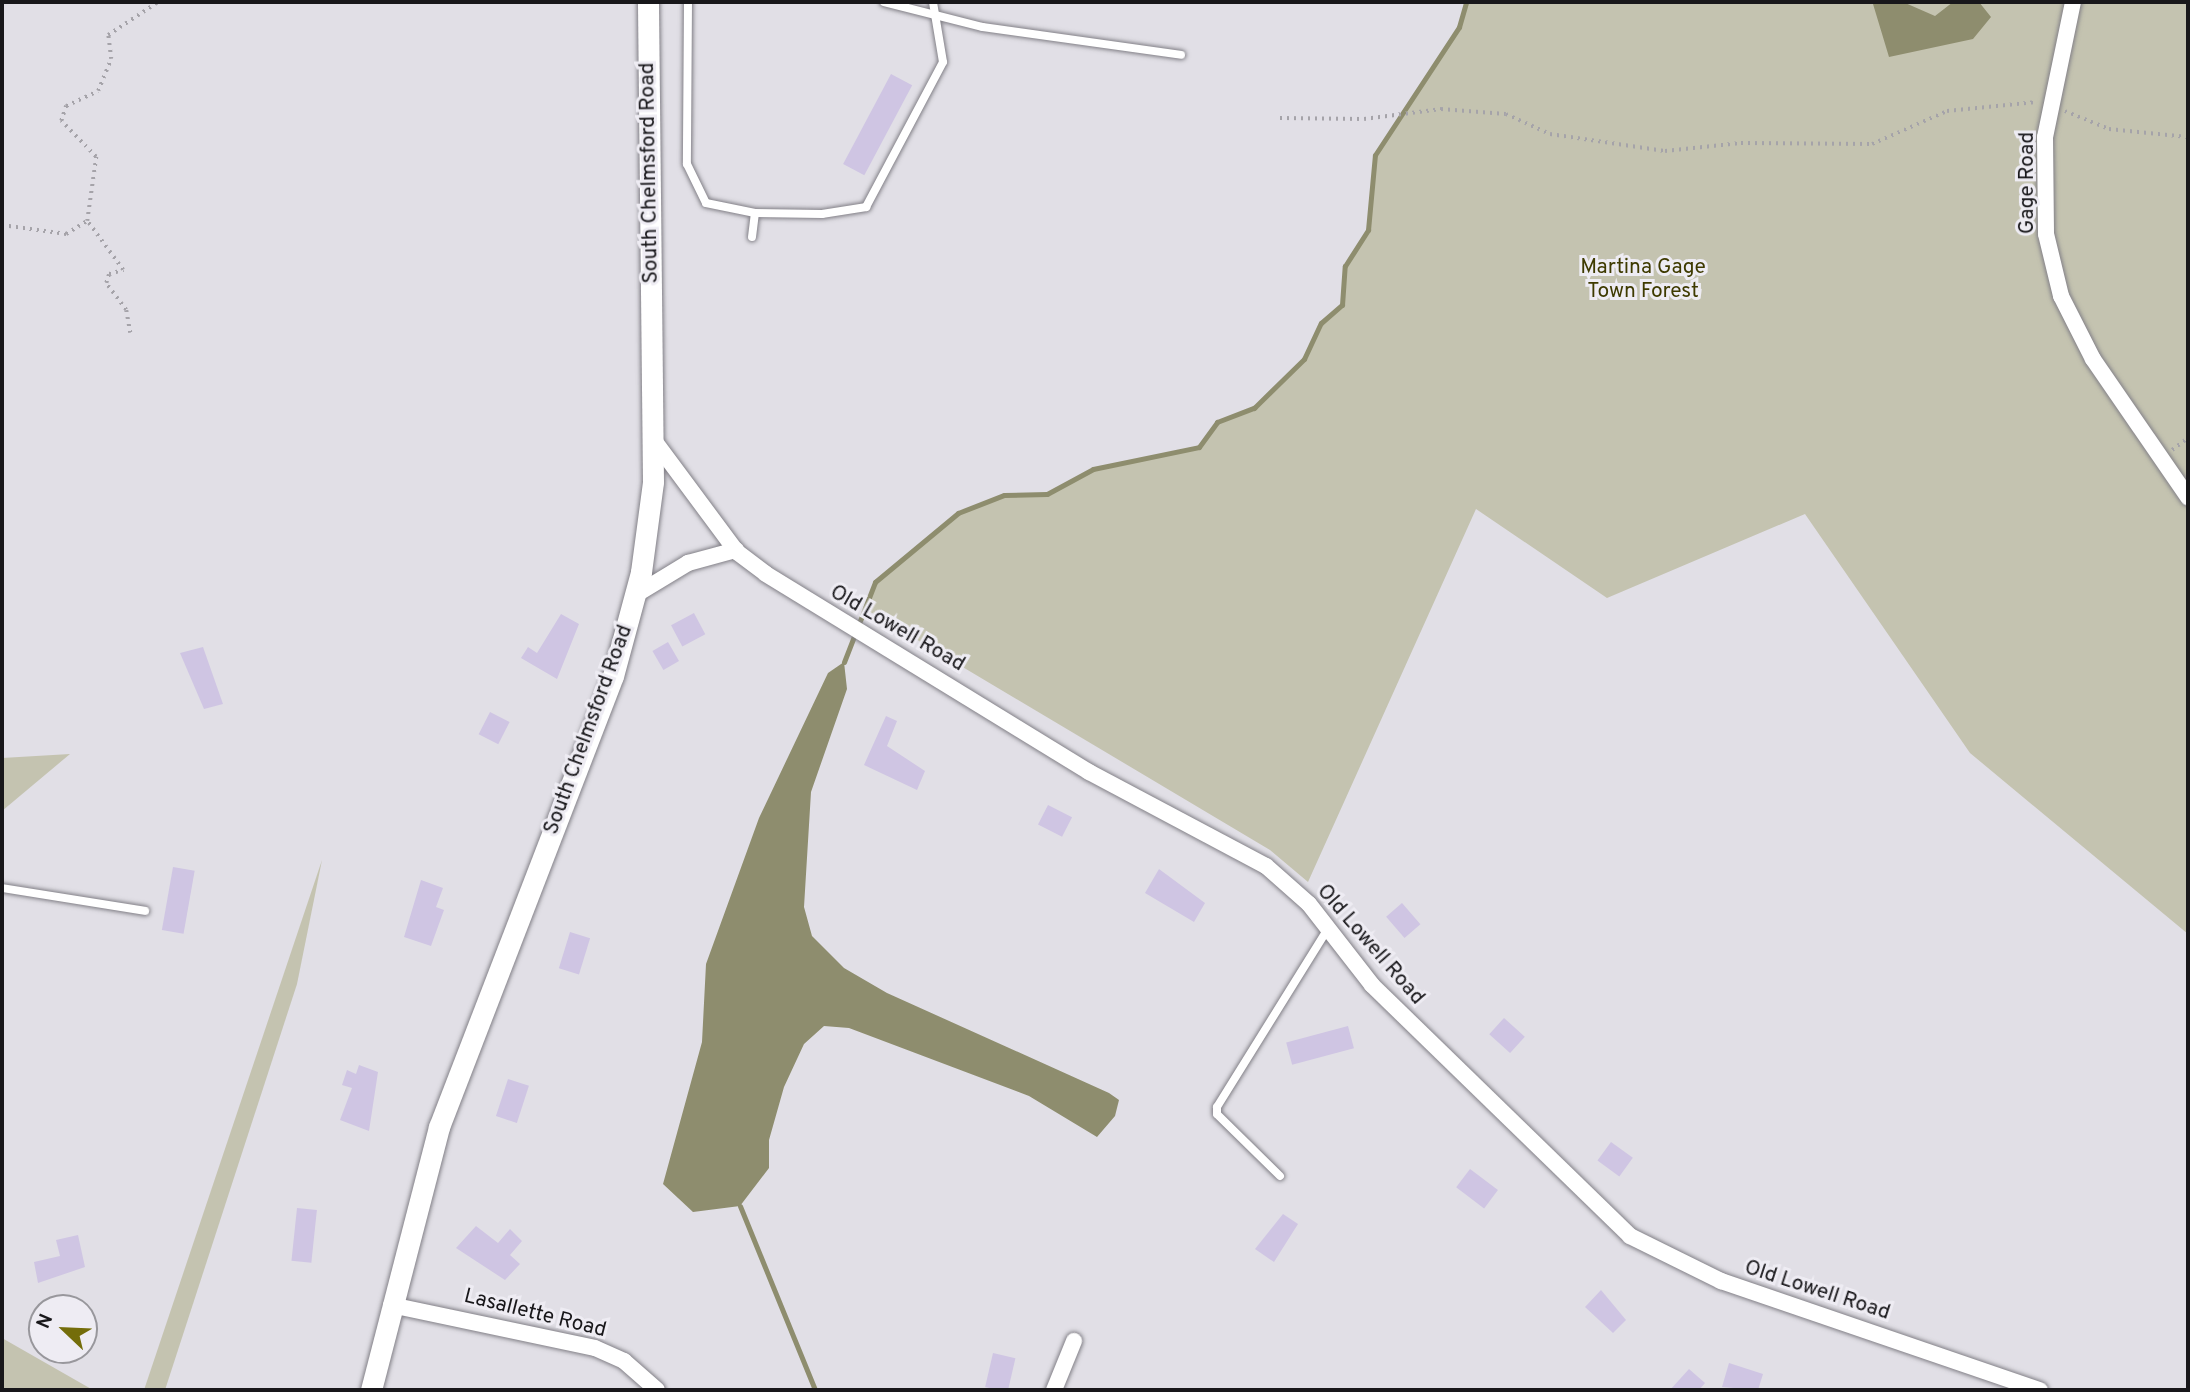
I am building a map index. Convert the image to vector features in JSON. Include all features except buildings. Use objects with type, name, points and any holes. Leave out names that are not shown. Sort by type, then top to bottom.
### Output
[{"type":"main road","name":"South Chelmsford Road","points":[[371,1390],[391,1306],[452,1090],[594,729],[637,594],[649,524],[653,439],[648,2]]},
{"type":"street","name":"Gage Road","points":[[2073,2],[2045,137],[2046,234],[2061,296],[2093,359],[2188,497]]},
{"type":"street","name":"Old Lowell Road","points":[[653,439],[736,550],[810,604],[930,669],[1089,772],[1266,866],[1329,928],[1372,985],[1630,1236],[1721,1281],[2040,1390]]},
{"type":"street","points":[[637,594],[688,563],[736,550]]},
{"type":"street","name":"Lasallette Road","points":[[391,1306],[595,1348],[624,1361],[657,1390]]},
{"type":"street","points":[[1054,1390],[1074,1342]]},
{"type":"lane","points":[[688,2],[687,164],[706,203],[755,213],[866,206],[943,62],[940,16],[933,2]]},
{"type":"lane","points":[[884,2],[940,16],[1181,55]]},
{"type":"lane","points":[[752,237],[755,213]]},
{"type":"lane","points":[[2,888],[145,912]]},
{"type":"lane","points":[[1280,1176],[1217,1114],[1217,1107],[1329,928]]},
{"type":"path","points":[[130,333],[126,310],[106,283],[109,274],[123,271],[87,221],[96,157],[61,121],[66,106],[98,91],[111,60],[108,35],[158,2]]},
{"type":"path","points":[[1280,118],[1330,121],[1454,110],[1506,114],[1550,134],[1665,151],[1741,143],[1872,144],[1947,111],[2004,101],[2053,103],[2109,129],[2188,137]]},
{"type":"path","points":[[2,225],[66,234],[87,221]]},
{"type":"green space","name":"Martina Gage Town Forest","points":[[1466,2],[2188,2],[2188,934],[1970,753],[1805,514],[1607,598],[1476,509],[1308,882],[1270,850],[867,610],[875,582],[958,513],[1004,495],[1047,494],[1093,469],[1199,447],[1217,422],[1254,408],[1304,359],[1321,323],[1342,305],[1345,266],[1368,230],[1375,155],[1459,27]]},
{"type":"green space","points":[[70,754],[2,811],[2,758]]},
{"type":"green space","points":[[322,860],[297,984],[165,1390],[144,1390]]},
{"type":"green space","points":[[2,1338],[28,1353],[28,1364],[48,1364],[93,1390],[2,1390]]},
{"type":"shaded area","points":[[1903,2],[1935,16],[1953,2],[1979,2],[1991,17],[1973,39],[1889,57],[1873,4]]},
{"type":"shaded area","points":[[844,662],[847,689],[811,792],[804,907],[812,936],[844,968],[887,993],[1109,1093],[1119,1100],[1115,1116],[1097,1137],[1029,1096],[849,1028],[824,1026],[804,1044],[784,1087],[769,1140],[769,1168],[740,1206],[693,1212],[663,1184],[702,1042],[706,964],[759,818],[828,673]]},
{"type":"waterway","points":[[844,662],[875,582],[958,513],[1004,495],[1047,494],[1093,469],[1199,447],[1217,422],[1254,408],[1304,359],[1321,323],[1342,305],[1345,266],[1368,230],[1375,155],[1459,27],[1466,2]]},
{"type":"waterway","points":[[740,1206],[815,1390]]}]
